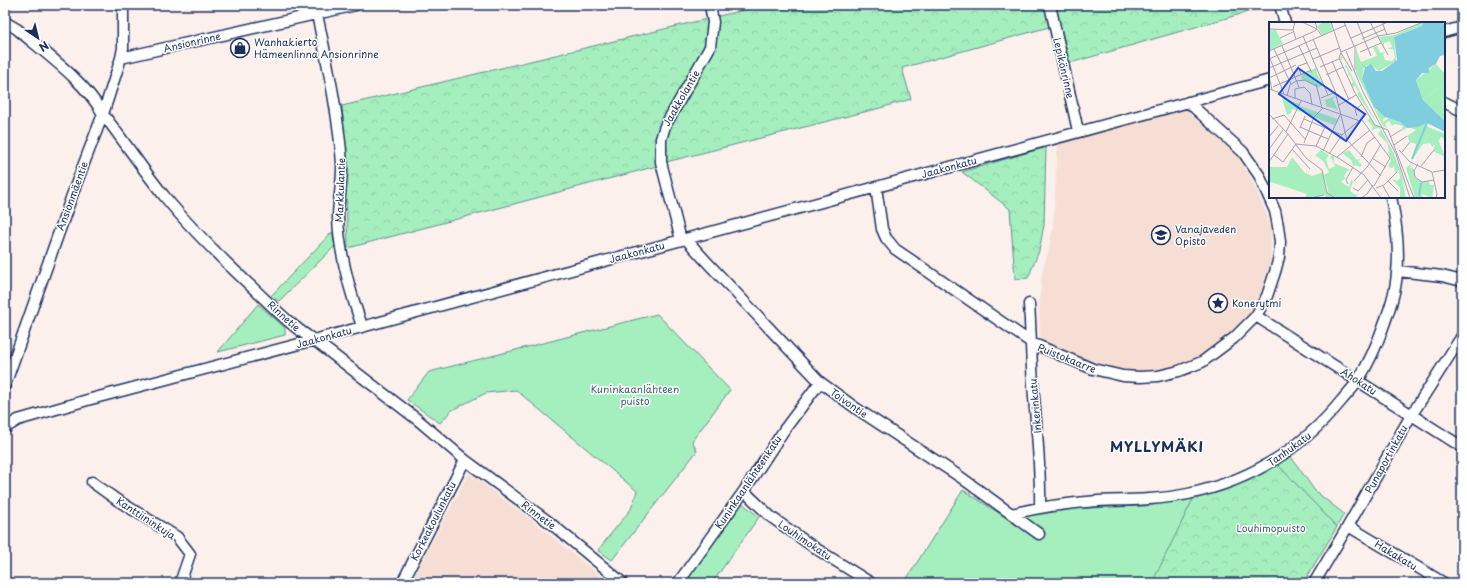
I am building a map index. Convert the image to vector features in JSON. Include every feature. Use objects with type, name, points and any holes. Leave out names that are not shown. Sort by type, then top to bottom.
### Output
[{"type":"street","name":"Ansionmäentie","points":[[5,385],[103,114],[121,58],[124,48],[123,5]]},
{"type":"street","name":"Ansionrinne","points":[[121,58],[316,9],[356,5]]},
{"type":"street","name":"Jaakkolantie","points":[[684,239],[661,162],[661,139],[664,126],[710,47],[713,22],[710,5]]},
{"type":"street","name":"Lepikönrinne","points":[[1050,5],[1078,131]]},
{"type":"street","points":[[1280,5],[1285,22]]},
{"type":"street","name":"Markkulantie","points":[[316,9],[336,108],[342,165],[339,199],[339,230],[346,273],[362,326]]},
{"type":"street","name":"Rinnetie","points":[[5,22],[17,29],[85,87],[96,101],[103,114],[165,197],[226,262],[270,304],[303,333],[418,420],[465,460],[549,522],[623,583]]},
{"type":"street","points":[[1445,32],[1462,28]]},
{"type":"street","name":"Jaakonkatu","points":[[5,428],[18,420],[91,399],[314,340],[1269,80]]},
{"type":"street","name":"Puistokaarre","points":[[1188,102],[1243,152],[1259,175],[1269,198]]},
{"type":"street","points":[[1445,102],[1462,111]]},
{"type":"street","name":"Puistokaarre","points":[[876,187],[882,229],[886,238],[895,249],[1032,343],[1093,369],[1123,376],[1140,378],[1179,372],[1202,362],[1234,338],[1256,316],[1266,296],[1279,257],[1280,242],[1278,226],[1275,211],[1269,198]]},
{"type":"street","name":"Tanhukatu","points":[[1011,514],[1040,507],[1145,499],[1188,494],[1259,470],[1294,447],[1316,429],[1335,409],[1358,380],[1377,342],[1390,310],[1398,271],[1398,247],[1391,198]]},
{"type":"street","name":"Toivontie","points":[[684,239],[820,382],[857,409],[959,476],[1039,534]]},
{"type":"street","points":[[1398,271],[1442,276],[1462,281]]},
{"type":"street","name":"Inkerinkatu","points":[[1029,304],[1032,343],[1032,371],[1041,486],[1040,507]]},
{"type":"street","name":"Ahokatu","points":[[1256,316],[1462,447]]},
{"type":"street","name":"Punaportinkatu","points":[[1314,583],[1412,415],[1462,336]]},
{"type":"street","name":"Kuninkaanlähteenkatu","points":[[678,583],[744,491],[784,430],[820,382]]},
{"type":"street","name":"Korkeakoulunkatu","points":[[402,583],[465,460]]},
{"type":"street","name":"Kanttiininkuja","points":[[92,482],[117,500],[177,537],[190,554],[180,583]]},
{"type":"street","name":"Louhimokatu","points":[[744,491],[771,517],[815,548],[871,583]]},
{"type":"street","name":"Hakakatu","points":[[1348,526],[1444,583]]},
{"type":"shaded area","name":"Vanajaveden Opisto","points":[[1185,109],[1237,156],[1251,178],[1266,213],[1271,228],[1271,258],[1261,293],[1251,312],[1215,347],[1197,358],[1176,367],[1139,373],[1092,364],[1046,342],[1040,336],[1039,306],[1042,272],[1053,228],[1058,143]]},
{"type":"shaded area","points":[[469,473],[533,521],[609,583],[410,583]]},
{"type":"green space","points":[[765,5],[1272,5],[1070,63],[1060,24],[902,68],[911,99],[670,161],[657,166],[348,248],[346,195],[347,169],[342,106]]},
{"type":"green space","points":[[1046,147],[1044,225],[1039,251],[1028,278],[1015,279],[1010,209],[962,172]]},
{"type":"green space","points":[[332,232],[335,246],[279,301],[270,297]]},
{"type":"green space","points":[[258,304],[285,328],[285,335],[218,352]]},
{"type":"green space","name":"Kuninkaanlähteen puisto","points":[[657,314],[730,390],[692,441],[697,451],[612,560],[598,550],[631,509],[637,491],[516,390],[486,393],[452,410],[440,423],[407,400],[429,372]]},
{"type":"green space","name":"Louhimopuisto","points":[[1289,454],[1315,491],[1344,514],[1303,583],[904,583],[963,490],[1008,519],[1061,509],[1145,506],[1193,499],[1233,484],[1277,464]]},
{"type":"green space","points":[[1277,464],[1337,527],[1303,583],[1152,583],[1193,499],[1233,484]]},
{"type":"green space","points":[[742,503],[759,517],[712,583],[685,583]]},
{"type":"place","name":"Wanhakierto Hämeenlinna Ansionrinne","points":[[240,48]]},
{"type":"place","name":"Vanajaveden Opisto","points":[[1161,235]]},
{"type":"place","name":"Konerytmi","points":[[1218,303]]},
{"type":"district","name":"MYLLYMÄKI","points":[[1157,447]]}]
